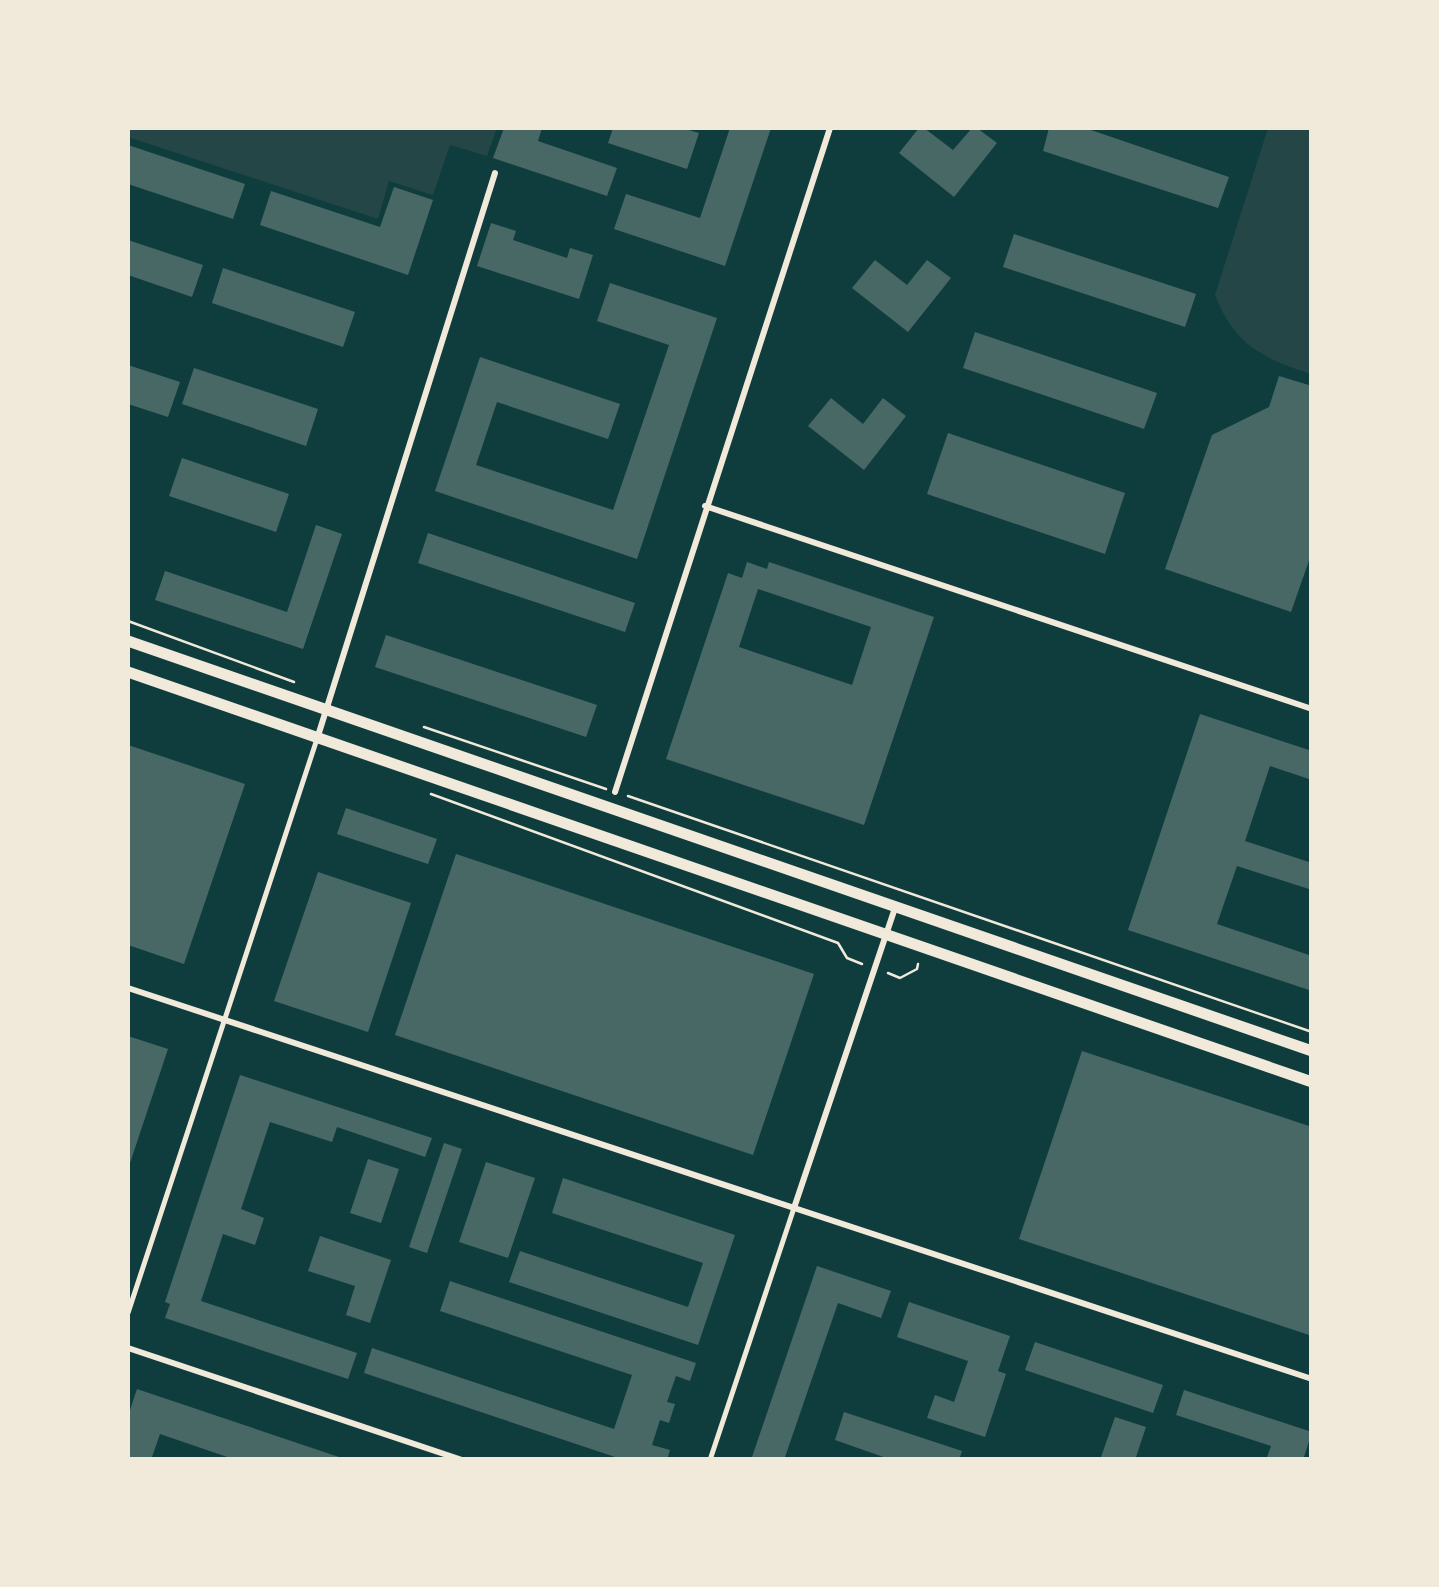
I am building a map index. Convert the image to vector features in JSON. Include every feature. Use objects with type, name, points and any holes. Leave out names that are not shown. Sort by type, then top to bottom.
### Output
[{"type":"highway","points":[[128,641],[1312,1050]]},
{"type":"highway","points":[[128,672],[1312,1082]]},
{"type":"street","points":[[615,792],[830,128]]},
{"type":"street","points":[[128,1313],[326,711],[495,173]]},
{"type":"street","points":[[705,506],[1312,709]]},
{"type":"street","points":[[710,1460],[895,907]]},
{"type":"street","points":[[128,988],[1312,1379]]},
{"type":"street","points":[[128,1348],[462,1460]]},
{"type":"path","points":[[128,622],[294,682]]},
{"type":"path","points":[[426,728],[1312,1032]]},
{"type":"path","points":[[426,792],[838,943],[847,958],[873,968]]},
{"type":"shaded area","points":[[128,128],[497,128],[487,156],[450,145],[433,195],[389,181],[378,219],[128,137]]},
{"type":"shaded area","points":[[1268,128],[1311,128],[1311,374],[1252,348],[1232,327],[1215,295]]},
{"type":"building","points":[[504,128],[542,128],[538,141],[617,168],[607,196],[493,158]]},
{"type":"building","points":[[613,128],[682,128],[699,133],[687,169],[608,143]]},
{"type":"building","points":[[730,128],[771,128],[725,266],[614,229],[626,194],[700,218]]},
{"type":"building","points":[[919,128],[953,150],[972,128],[997,143],[954,197],[899,153]]},
{"type":"building","points":[[1049,128],[1085,128],[1229,177],[1218,208],[1043,151]]},
{"type":"building","points":[[128,145],[245,184],[233,219],[128,184]]},
{"type":"building","points":[[394,187],[433,200],[408,275],[260,225],[271,191],[380,227]]},
{"type":"building","points":[[491,223],[516,231],[513,240],[567,258],[570,248],[593,255],[579,299],[477,266]]},
{"type":"building","points":[[1014,234],[1196,294],[1185,327],[1003,267]]},
{"type":"building","points":[[128,240],[203,265],[192,297],[128,275]]},
{"type":"building","points":[[875,260],[907,285],[927,260],[951,278],[908,332],[852,288]]},
{"type":"building","points":[[223,268],[355,312],[343,347],[212,303]]},
{"type":"building","points":[[610,283],[717,318],[637,559],[435,491],[480,357],[620,404],[608,439],[497,402],[476,465],[613,510],[669,345],[597,321]]},
{"type":"building","points":[[975,332],[1157,393],[1144,429],[963,368]]},
{"type":"building","points":[[128,365],[180,382],[168,417],[128,404]]},
{"type":"building","points":[[194,368],[318,409],[306,446],[182,404]]},
{"type":"building","points":[[1279,376],[1312,386],[1312,552],[1291,612],[1165,569],[1212,435],[1269,407]]},
{"type":"building","points":[[831,398],[863,424],[883,398],[906,416],[864,470],[808,426]]},
{"type":"building","points":[[948,433],[1125,493],[1105,554],[927,494]]},
{"type":"building","points":[[182,458],[289,494],[276,532],[169,496]]},
{"type":"building","points":[[316,525],[342,534],[303,649],[155,600],[165,571],[287,612]]},
{"type":"building","points":[[428,533],[635,603],[625,632],[418,563]]},
{"type":"building","points":[[747,562],[767,569],[769,562],[934,617],[864,825],[666,759],[728,573],[742,578]],"holes":[[[758,589],[871,627],[852,685],[739,647]]]},
{"type":"building","points":[[386,635],[597,705],[586,737],[375,667]]},
{"type":"building","points":[[1200,714],[1312,751],[1312,780],[1270,766],[1245,841],[1312,863],[1312,890],[1237,866],[1217,924],[1312,956],[1312,991],[1128,930]]},
{"type":"building","points":[[128,745],[245,784],[184,964],[128,945]]},
{"type":"building","points":[[346,808],[437,839],[428,864],[337,834]]},
{"type":"building","points":[[456,854],[814,974],[753,1155],[395,1035]]},
{"type":"building","points":[[318,872],[411,903],[368,1032],[274,1001]]},
{"type":"building","points":[[128,1036],[168,1049],[128,1169]]},
{"type":"building","points":[[1082,1051],[1312,1127],[1312,1336],[1019,1239]]},
{"type":"building","points":[[240,1075],[432,1138],[425,1157],[337,1127],[332,1142],[270,1122],[241,1209],[264,1218],[255,1245],[223,1234],[201,1301],[357,1353],[348,1379],[165,1318],[170,1304],[165,1302]]},
{"type":"building","points":[[444,1143],[462,1149],[427,1253],[409,1247]]},
{"type":"building","points":[[368,1159],[399,1169],[381,1223],[350,1213]]},
{"type":"building","points":[[486,1162],[535,1178],[508,1258],[459,1242]]},
{"type":"building","points":[[563,1178],[735,1235],[698,1345],[509,1282],[520,1251],[688,1307],[703,1263],[552,1213]]},
{"type":"building","points":[[320,1236],[391,1260],[370,1323],[346,1315],[355,1286],[308,1271]]},
{"type":"building","points":[[817,1266],[891,1291],[881,1318],[838,1303],[784,1460],[751,1460]]},
{"type":"building","points":[[450,1281],[696,1363],[690,1381],[676,1376],[667,1402],[675,1404],[669,1423],[660,1420],[652,1445],[670,1450],[667,1460],[624,1460],[364,1373],[372,1348],[614,1429],[632,1375],[440,1311]]},
{"type":"building","points":[[909,1302],[1010,1336],[998,1371],[1006,1374],[985,1437],[927,1418],[935,1395],[954,1402],[968,1361],[897,1337]]},
{"type":"building","points":[[1035,1342],[1163,1385],[1153,1413],[1025,1370]]},
{"type":"building","points":[[137,1389],[345,1460],[236,1460],[160,1434],[151,1460],[128,1460],[128,1416]]},
{"type":"building","points":[[1184,1390],[1312,1432],[1303,1460],[1266,1460],[1271,1446],[1176,1415]]},
{"type":"building","points":[[844,1412],[962,1451],[959,1460],[892,1460],[835,1440]]},
{"type":"building","points":[[1115,1417],[1146,1427],[1135,1460],[1100,1460]]}]
